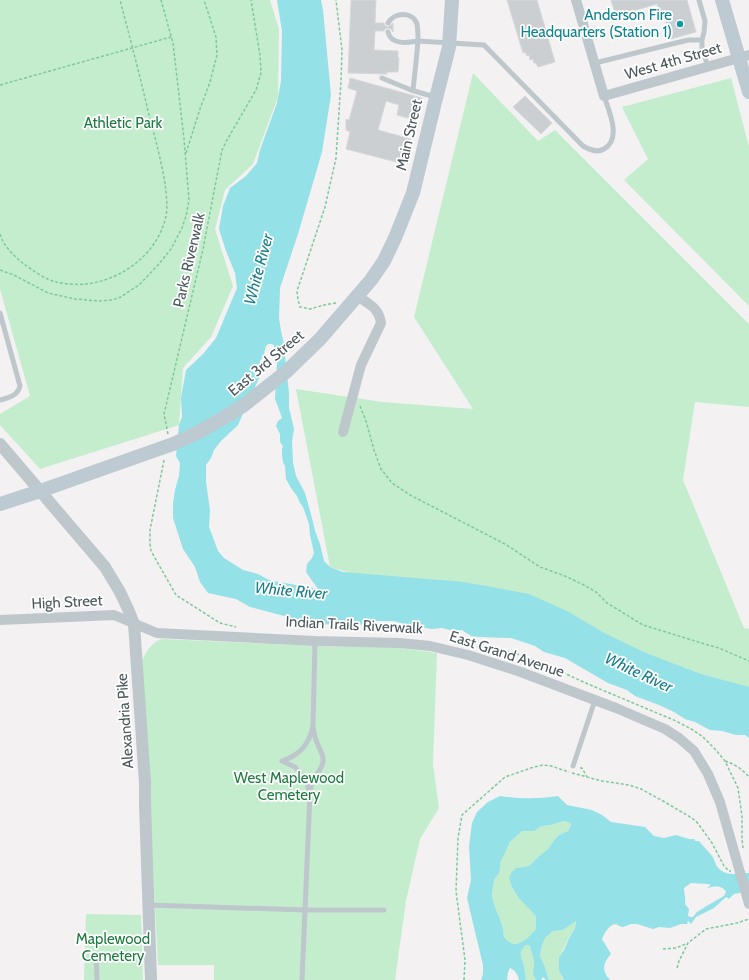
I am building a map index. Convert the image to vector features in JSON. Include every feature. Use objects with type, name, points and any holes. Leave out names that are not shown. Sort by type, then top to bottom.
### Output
[{"type":"main road","name":"Main Street","points":[[376,272],[384,261],[395,238],[413,193],[450,46],[452,0]]},
{"type":"main road","points":[[722,0],[744,56],[749,92]]},
{"type":"main road","name":"East 3rd Street","points":[[0,504],[159,454],[244,405],[286,372],[320,339],[371,280],[376,272]]},
{"type":"street","points":[[576,0],[604,96]]},
{"type":"street","name":"West 4th Street","points":[[604,96],[744,56]]},
{"type":"street","points":[[343,432],[361,365],[381,324],[380,316],[374,307],[357,296]]},
{"type":"street","name":"Alexandria Pike","points":[[0,444],[105,567],[120,592],[134,624],[145,783],[152,980]]},
{"type":"street","name":"High Street","points":[[0,620],[114,615],[134,624]]},
{"type":"street","name":"East Grand Avenue","points":[[134,624],[157,633],[400,643],[430,646],[468,655],[518,671],[596,700],[665,729],[679,738],[694,751],[708,774],[740,855],[749,904]]},
{"type":"lane","points":[[699,0],[705,21],[702,48],[708,66]]},
{"type":"lane","points":[[388,23],[392,17],[401,14],[412,17],[417,24],[418,41],[413,90]]},
{"type":"lane","points":[[388,32],[390,38],[393,40],[407,43],[418,41],[484,45],[583,146],[591,150],[601,151],[607,147],[613,133],[613,126],[604,96]]},
{"type":"lane","points":[[595,63],[688,40],[702,40]]},
{"type":"lane","points":[[382,78],[436,97]]},
{"type":"lane","points":[[0,313],[20,386],[19,391],[14,395],[0,400]]},
{"type":"lane","points":[[310,793],[306,780],[295,767],[282,761],[291,758],[300,752],[312,734],[315,640]]},
{"type":"lane","points":[[573,766],[596,700]]},
{"type":"lane","points":[[302,980],[310,793],[312,782],[323,764],[323,757],[315,737],[313,725]]},
{"type":"lane","points":[[149,905],[305,910],[384,910]]},
{"type":"lane","points":[[96,954],[97,980]]},
{"type":"path","points":[[0,234],[2,241],[14,256],[33,271],[55,282],[84,285],[108,279],[137,263],[159,236],[166,215],[167,197],[161,161],[120,0]]},
{"type":"path","points":[[0,270],[14,275],[48,293],[75,299],[99,301],[112,300],[121,297],[139,285],[171,250],[182,228],[189,200],[173,43],[162,0]]},
{"type":"path","points":[[185,155],[210,82],[217,55],[216,37],[204,0]]},
{"type":"path","name":"Parks Riverwalk","points":[[169,435],[164,414],[203,249],[222,150],[256,90],[261,73],[260,55],[251,0]]},
{"type":"path","points":[[336,0],[342,50],[336,158],[325,207],[297,291],[300,307],[310,309],[324,304],[336,304]]},
{"type":"path","points":[[0,85],[171,37]]},
{"type":"path","points":[[353,397],[359,403],[381,469],[392,483],[410,495],[505,544],[540,566],[584,585],[643,625],[719,648],[749,661]]},
{"type":"path","points":[[159,454],[150,530],[151,551],[176,595],[220,623],[237,628]]},
{"type":"path","points":[[467,645],[512,652],[544,664],[676,721],[703,737],[715,748],[725,761],[738,788],[742,816],[740,855]]},
{"type":"path","points":[[725,761],[738,767],[745,772],[749,778]]},
{"type":"path","points":[[464,980],[466,960],[456,891],[458,838],[462,816],[505,777],[543,765],[602,781],[629,785],[641,789],[696,821],[712,843],[724,866],[729,871],[733,872]]},
{"type":"path","points":[[573,766],[582,768],[587,777]]},
{"type":"path","points":[[663,949],[676,948],[688,943],[706,929],[749,920]]},
{"type":"path","points":[[677,968],[688,943]]},
{"type":"green space","name":"Athletic Park","points":[[0,0],[270,0],[279,29],[278,97],[253,164],[225,190],[215,229],[233,286],[211,337],[183,368],[179,425],[40,469],[0,425],[0,414],[30,396],[0,289]]},
{"type":"green space","points":[[473,73],[538,141],[555,130],[749,324],[749,407],[695,402],[683,480],[744,628],[749,629],[749,690],[330,567],[296,389],[382,402],[473,409],[414,317]]},
{"type":"green space","points":[[731,78],[749,147],[749,306],[624,180],[648,159],[622,107]]},
{"type":"green space","name":"West Maplewood Cemetery","points":[[158,640],[338,647],[394,647],[437,653],[433,764],[439,808],[420,839],[406,901],[395,980],[214,980],[214,965],[158,965],[142,661],[150,647]]},
{"type":"green space","points":[[565,821],[571,825],[568,831],[559,835],[548,849],[529,866],[516,868],[512,887],[522,901],[536,916],[536,929],[520,943],[516,944],[507,941],[504,937],[503,926],[492,895],[494,880],[498,874],[503,855],[515,836],[522,831],[535,831],[541,827]]},
{"type":"green space","name":"Maplewood Cemetery","points":[[86,914],[141,915],[143,980],[84,980]]},
{"type":"green space","points":[[576,921],[574,929],[559,957],[562,977],[564,980],[549,980],[540,956],[545,938],[553,931],[563,930]]},
{"type":"green space","points":[[526,945],[530,946],[534,961],[533,974],[536,980],[526,980],[521,953]]},
{"type":"water","name":"White River","points":[[277,0],[321,0],[331,95],[322,152],[298,234],[280,288],[279,318],[289,393],[289,408],[294,429],[292,441],[293,463],[296,476],[305,493],[324,561],[330,567],[343,572],[464,582],[529,594],[569,612],[604,633],[646,653],[701,674],[749,687],[749,738],[745,735],[736,735],[722,731],[710,730],[659,705],[635,696],[627,690],[608,683],[565,658],[544,652],[535,646],[511,638],[471,636],[462,630],[454,631],[442,628],[432,629],[407,625],[394,621],[370,621],[351,626],[334,624],[318,625],[250,607],[236,599],[208,593],[200,582],[195,567],[183,549],[173,518],[173,503],[179,476],[180,463],[176,456],[179,425],[182,417],[181,398],[186,370],[203,354],[216,338],[237,288],[235,273],[219,229],[223,206],[230,188],[246,176],[257,163],[260,150],[277,103],[281,81],[282,31]],"holes":[[[268,344],[274,345],[275,359],[277,362],[275,399],[282,418],[278,421],[276,426],[280,434],[280,442],[283,446],[282,455],[286,479],[303,507],[309,524],[314,553],[307,564],[306,572],[318,589],[269,580],[258,574],[243,570],[224,558],[218,551],[209,527],[210,510],[206,482],[206,465],[221,441],[238,425],[260,376],[260,361]]]},
{"type":"water","points":[[500,796],[515,798],[543,798],[558,796],[567,805],[592,810],[611,822],[645,827],[654,836],[664,838],[676,835],[689,839],[695,839],[694,840],[699,841],[710,854],[719,869],[731,874],[749,873],[749,891],[734,894],[729,899],[726,897],[714,908],[696,917],[691,924],[688,921],[688,924],[681,924],[670,928],[659,927],[653,929],[637,924],[631,924],[623,927],[613,924],[607,930],[602,939],[611,954],[606,960],[604,967],[605,973],[610,980],[564,980],[559,970],[559,957],[575,928],[576,921],[563,930],[553,931],[545,938],[540,956],[549,980],[546,980],[543,977],[541,980],[536,980],[533,974],[534,961],[530,946],[526,945],[522,950],[521,955],[526,980],[519,980],[516,973],[510,968],[507,980],[481,980],[483,965],[467,898],[471,880],[469,846],[472,823],[477,812],[488,802]],"holes":[[[565,821],[571,825],[568,831],[559,835],[548,849],[529,866],[516,868],[509,877],[512,887],[518,897],[536,916],[536,929],[520,943],[516,944],[507,941],[504,937],[503,926],[492,895],[494,880],[499,873],[500,863],[510,842],[522,831],[535,831],[541,827]],[[691,883],[711,885],[707,888],[721,887],[726,892],[724,896],[697,912],[693,917],[690,917],[688,916],[689,909],[685,904],[684,888]]]},
{"type":"building","points":[[351,0],[376,0],[375,23],[384,23],[385,26],[388,27],[393,23],[393,32],[388,28],[384,31],[375,31],[374,50],[398,51],[398,72],[387,72],[387,74],[348,73]]},
{"type":"building","points":[[507,0],[537,0],[555,62],[538,67],[536,63],[534,63],[533,59],[530,60],[529,55],[527,56],[525,52],[523,53]]},
{"type":"building","name":"Anderson Fire Headquarters (Station 1)","points":[[611,0],[687,0],[696,32],[671,39],[663,12],[660,13],[657,4],[616,16]]},
{"type":"building","points":[[350,78],[422,98],[415,120],[397,115],[399,105],[386,101],[378,130],[411,139],[404,164],[346,149],[350,132],[346,130],[346,119],[349,120],[357,91],[348,88]]},
{"type":"building","points":[[525,96],[552,123],[541,134],[513,107]]},
{"type":"place","name":"Anderson Fire Headquarters (Station 1)","points":[[680,24]]}]
